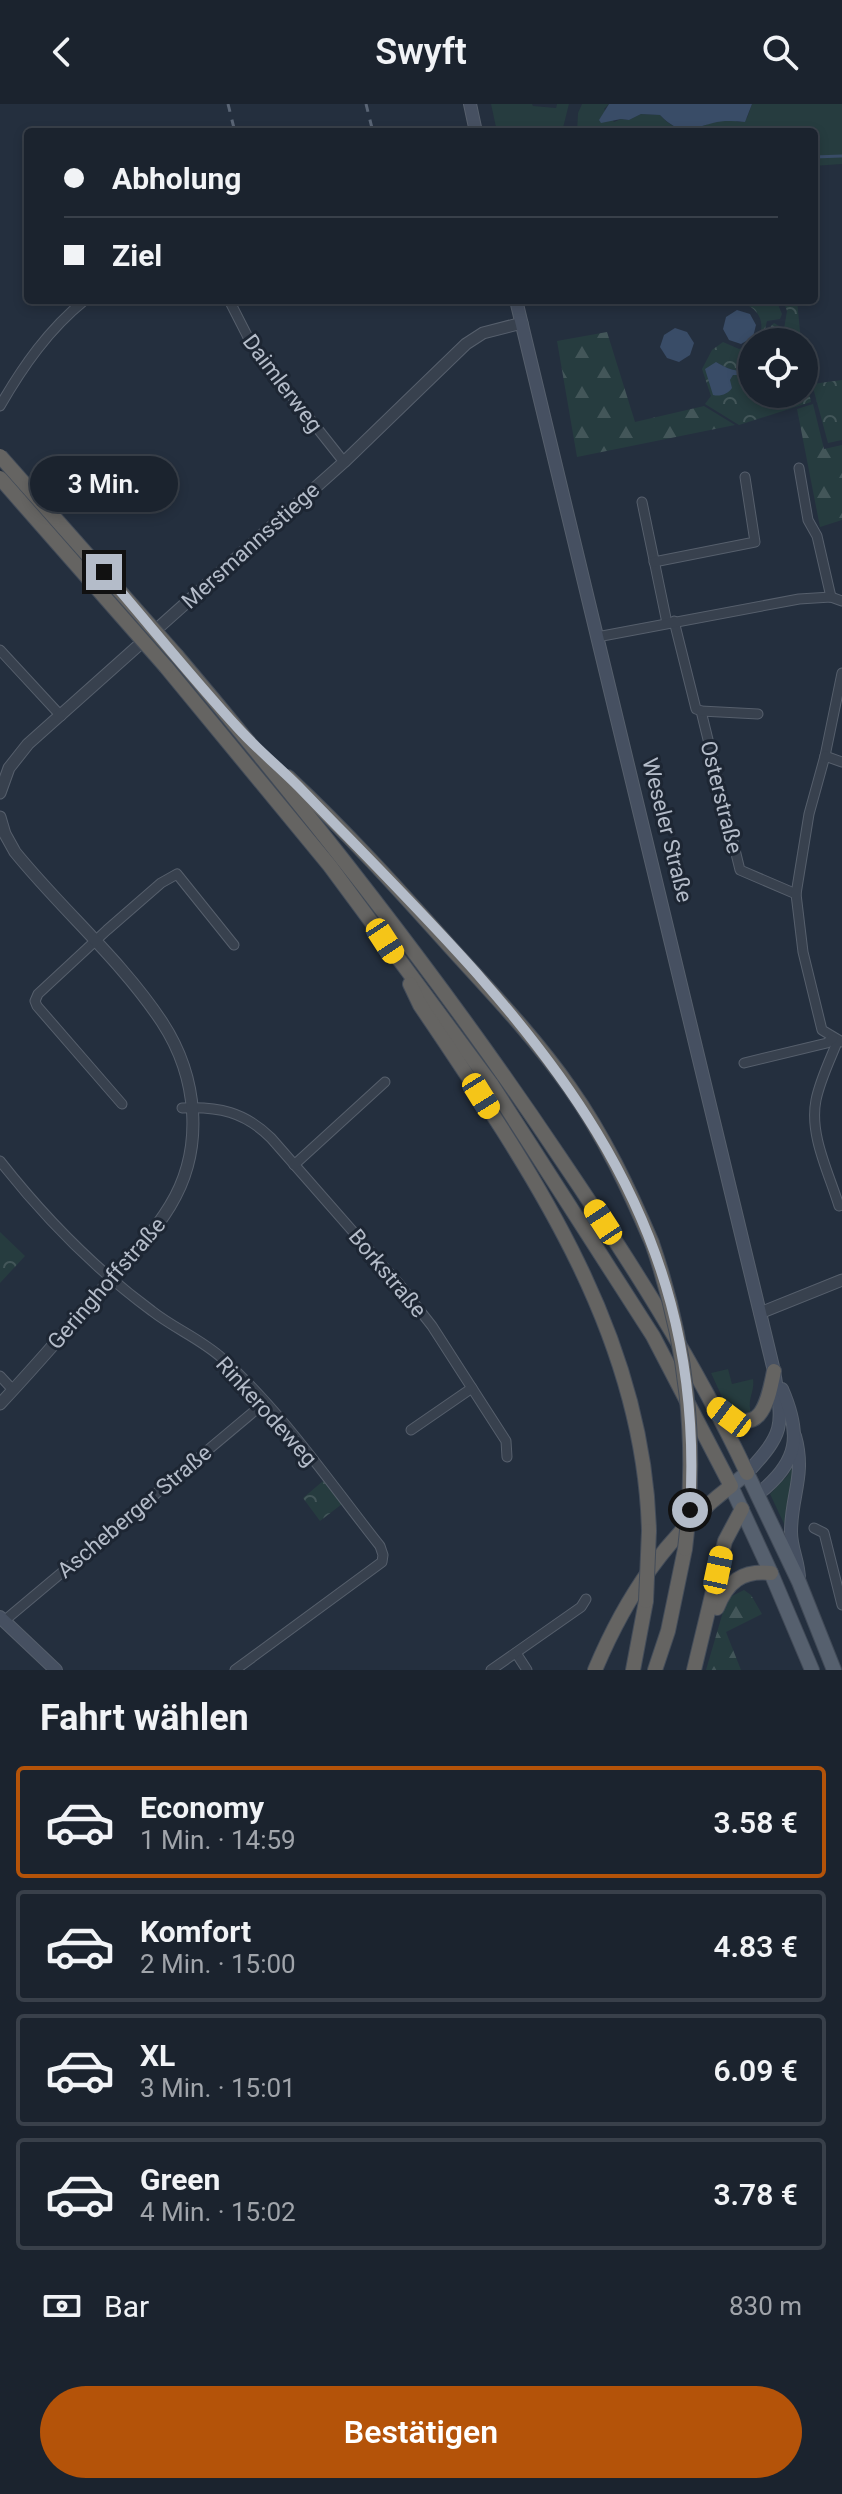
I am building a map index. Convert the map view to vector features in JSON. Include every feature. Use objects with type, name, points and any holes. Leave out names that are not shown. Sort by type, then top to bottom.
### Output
[{"type":"highway","points":[[0,456],[239,729],[384,910],[496,1062],[654,1300],[747,1473]]},
{"type":"highway","points":[[0,478],[166,667],[311,841],[457,1035],[573,1207],[653,1336],[731,1486],[683,1527],[648,1570],[615,1624],[595,1670]]},
{"type":"highway","points":[[239,729],[408,899],[530,1036],[569,1087],[608,1148],[631,1192],[652,1243],[675,1318],[689,1394],[692,1472],[685,1549],[668,1631],[655,1670]]},
{"type":"highway","points":[[400,962],[420,1005],[519,1156],[577,1259],[619,1357],[642,1445],[648,1488],[646,1601],[633,1670]]},
{"type":"highway","points":[[713,1405],[729,1417],[742,1420],[755,1418],[768,1404],[774,1371]]},
{"type":"highway","points":[[694,1670],[725,1541],[742,1509]]},
{"type":"highway","points":[[702,1641],[724,1593],[735,1579],[746,1574],[771,1573]]},
{"type":"main road","points":[[470,104],[475,128]]},
{"type":"main road","name":"Weseler Straße","points":[[517,304],[774,1371],[781,1415],[779,1434],[772,1447],[747,1473]]},
{"type":"main road","name":"Weseler Straße","points":[[774,1371],[792,1412],[801,1469],[792,1511],[791,1535],[800,1567],[799,1582]]},
{"type":"main road","points":[[742,1509],[785,1468],[795,1436]]},
{"type":"main road","points":[[812,1670],[731,1486],[747,1473],[799,1582],[834,1670]]},
{"type":"main road","points":[[2,1619],[56,1670]]},
{"type":"street","points":[[0,406],[31,356],[81,304]]},
{"type":"street","name":"Daimlerweg","points":[[231,304],[253,347],[344,462]]},
{"type":"street","name":"Mersmannsstiege","points":[[0,793],[6,774],[16,758],[344,462],[473,339],[483,333],[522,323]]},
{"type":"street","points":[[597,637],[799,599],[837,599],[817,536],[808,520],[799,468]]},
{"type":"street","points":[[654,562],[755,542],[745,477]]},
{"type":"street","points":[[642,502],[654,562],[699,710]]},
{"type":"street","points":[[0,650],[61,716]]},
{"type":"street","points":[[838,1040],[822,1030],[803,952],[796,894],[809,814],[842,673]]},
{"type":"street","name":"Osterstraße","points":[[758,714],[699,710],[740,870],[796,894]]},
{"type":"street","points":[[825,756],[842,762]]},
{"type":"street","name":"Geringhoffstraße","points":[[0,817],[15,852],[149,1004],[168,1031],[185,1068],[190,1155],[178,1193],[156,1227],[0,1404]]},
{"type":"street","points":[[122,1104],[35,1004],[42,989],[161,883],[177,874],[234,945]]},
{"type":"street","points":[[744,1063],[838,1040]]},
{"type":"street","points":[[838,1040],[820,1084],[815,1102],[815,1121],[818,1141],[839,1206],[842,1205]]},
{"type":"street","points":[[294,1165],[385,1082]]},
{"type":"street","name":"Borkstraße","points":[[187,1108],[220,1108],[261,1128],[425,1317],[506,1441],[507,1457]]},
{"type":"street","name":"Rinkerodeweg","points":[[0,1161],[95,1266],[155,1314],[201,1341],[239,1375],[380,1546],[382,1562],[235,1670]]},
{"type":"street","points":[[760,1313],[842,1280]]},
{"type":"street","points":[[0,1376],[13,1390]]},
{"type":"street","points":[[411,1430],[472,1388]]},
{"type":"street","name":"Ascheberger Straße","points":[[2,1619],[264,1403]]},
{"type":"street","points":[[814,1528],[824,1533],[842,1605]]},
{"type":"street","points":[[491,1670],[581,1607],[586,1599]]},
{"type":"street","points":[[516,1653],[527,1670]]},
{"type":"green space","points":[[491,104],[532,104],[556,108],[557,104],[569,104],[563,128],[496,128]]},
{"type":"green space","points":[[582,104],[609,104],[604,109],[614,122],[641,114],[660,115],[681,128],[577,128]]},
{"type":"green space","points":[[752,104],[842,104],[842,164],[818,166],[818,128],[694,128],[718,121],[740,122],[747,118]]},
{"type":"green space","points":[[744,304],[778,304],[782,314],[780,319],[767,321],[765,328],[761,328],[754,309]]},
{"type":"green space","points":[[784,304],[797,304],[800,328],[784,328],[787,311]]},
{"type":"green space","points":[[607,332],[635,422],[704,406],[735,425],[577,457],[557,341]]},
{"type":"green space","points":[[723,342],[738,349],[738,370],[716,362],[730,380],[733,375],[738,375],[738,408],[792,408],[739,425],[705,404],[711,396],[702,369],[712,350]]},
{"type":"green space","points":[[842,380],[842,440],[828,443],[818,406],[818,383]]},
{"type":"green space","points":[[814,408],[824,449],[842,445],[842,520],[820,527],[797,409]]},
{"type":"green space","points":[[0,1232],[25,1256],[0,1283]]},
{"type":"green space","points":[[728,1369],[732,1384],[753,1379],[751,1413],[744,1415],[728,1410],[711,1373]]},
{"type":"green space","points":[[796,1459],[786,1528],[770,1494],[788,1475]]},
{"type":"green space","points":[[323,1481],[342,1504],[320,1521],[303,1498]]},
{"type":"green space","points":[[744,1590],[751,1595],[762,1614],[726,1632],[741,1670],[706,1670],[725,1605],[730,1597]]},
{"type":"water","points":[[609,104],[752,104],[745,122],[721,121],[697,128],[673,126],[660,115],[641,114],[629,120],[601,123],[599,120]]},
{"type":"water","points":[[737,310],[750,314],[755,328],[738,328],[738,343],[729,340],[723,329],[726,317]]},
{"type":"water","points":[[675,328],[687,332],[694,343],[690,355],[679,362],[667,358],[660,347],[664,335]]},
{"type":"water","points":[[716,362],[738,371],[738,375],[733,375],[730,380],[730,390],[713,395],[705,369]]},
{"type":"waterway","points":[[818,157],[842,156]]},
{"type":"railway","points":[[228,104],[234,128]]},
{"type":"railway","points":[[366,104],[372,128]]},
{"type":"route","points":[[104,572],[239,729],[408,899],[491,990],[530,1036],[586,1112],[631,1192],[665,1280],[675,1318],[689,1394],[690,1510]]}]
